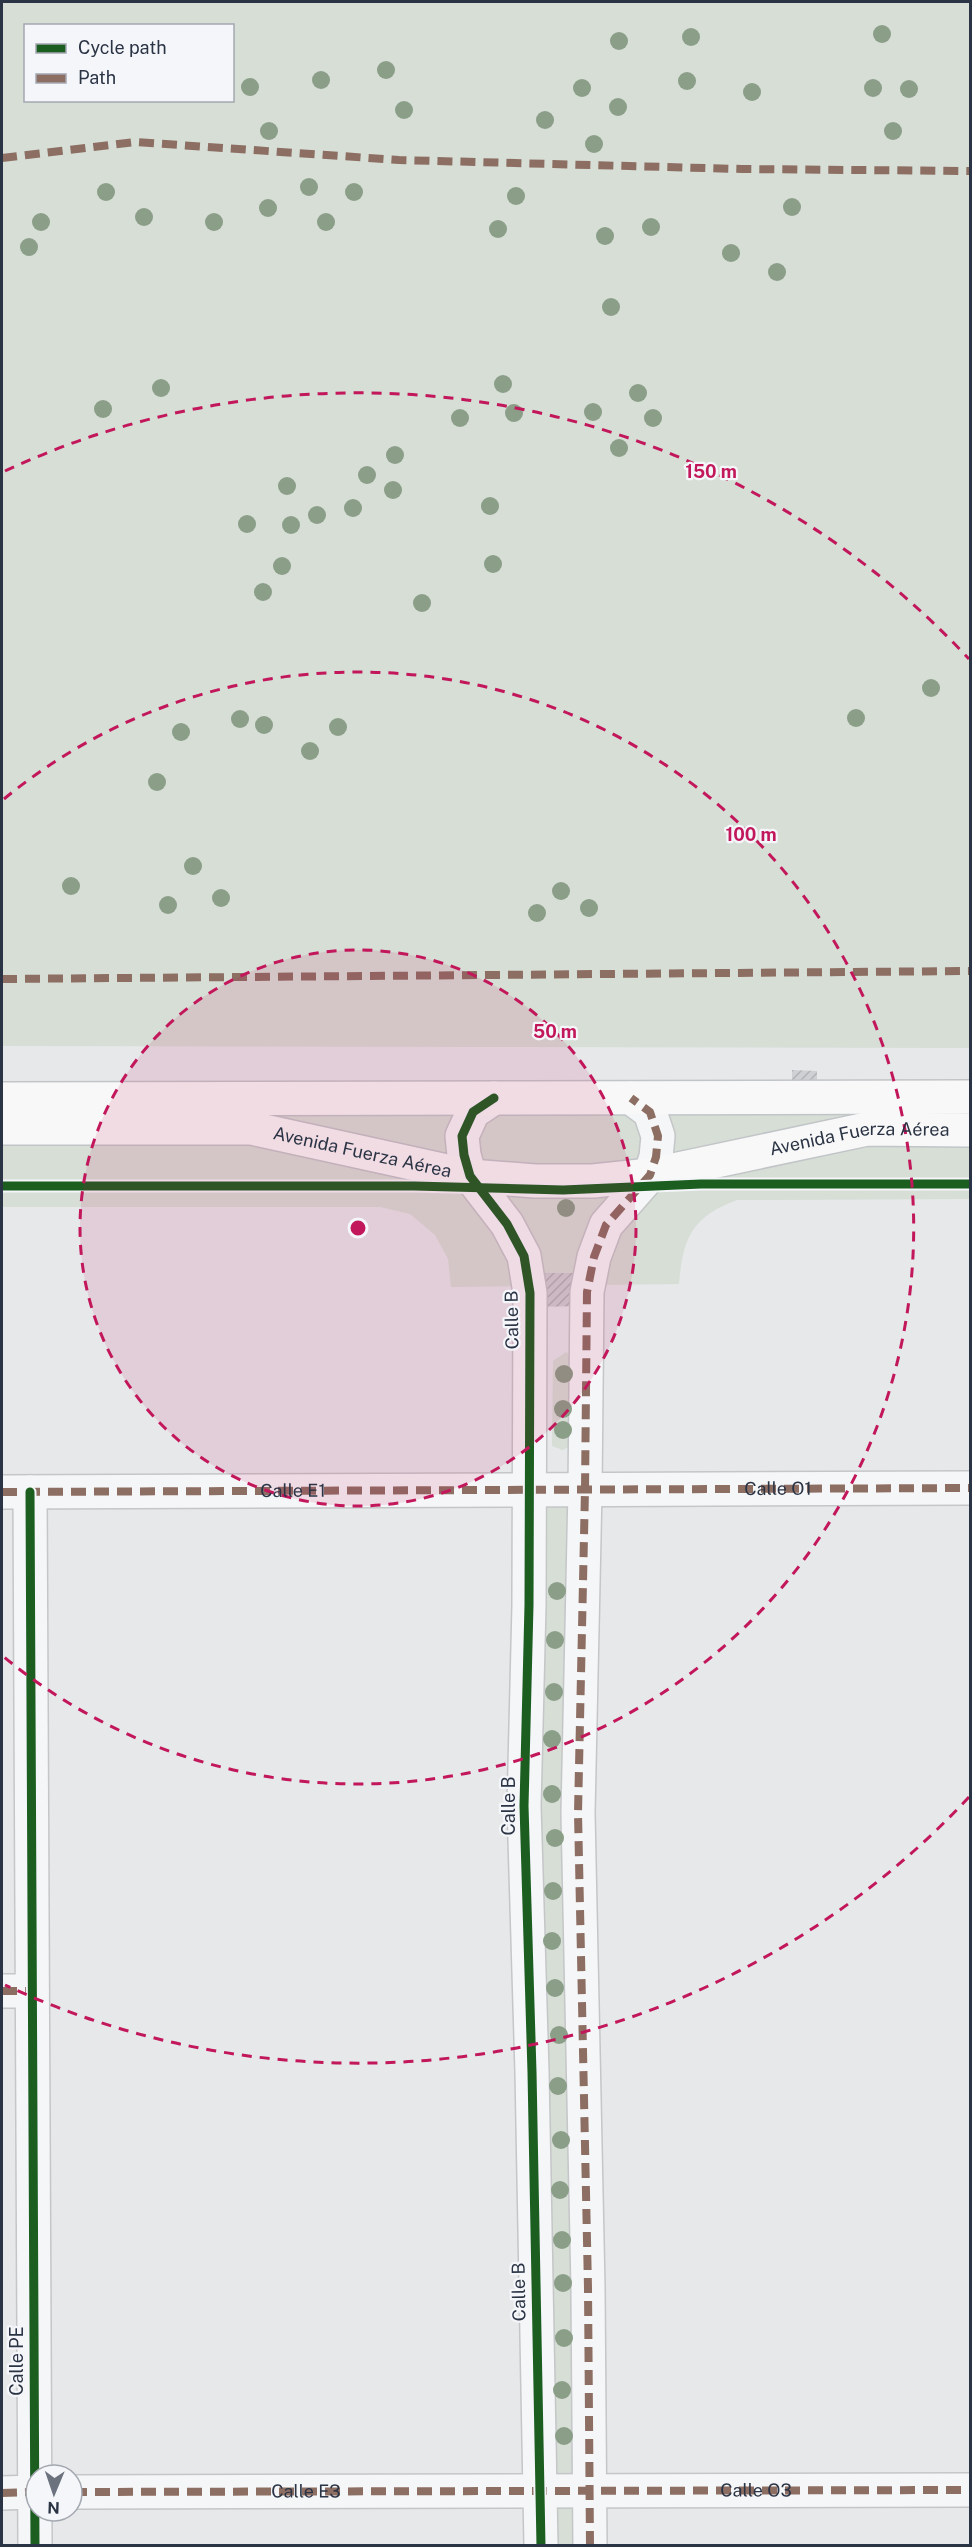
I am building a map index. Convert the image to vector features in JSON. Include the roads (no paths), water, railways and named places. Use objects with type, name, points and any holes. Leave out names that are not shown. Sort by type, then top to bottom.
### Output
[{"type":"main road","name":"Avenida Fuerza Aérea","points":[[2,1099],[970,1097]]},
{"type":"main road","name":"Avenida Fuerza Aérea","points":[[2,1128],[251,1128],[470,1176],[535,1181],[593,1182],[650,1175],[867,1129],[970,1130]]},
{"type":"street","name":"Calle B","points":[[494,1098],[473,1112],[462,1136],[470,1176],[507,1224],[524,1256],[530,1293],[529,1605],[524,1806],[541,2546]]},
{"type":"street","points":[[590,2546],[578,1813],[587,1292],[594,1257],[606,1225],[650,1175],[656,1156],[658,1136],[650,1112],[631,1098]]},
{"type":"street","name":"Calle O1","points":[[585,1490],[970,1488]]},
{"type":"street","name":"Calle E1","points":[[16,1492],[585,1490]]},
{"type":"street","name":"Calle PE","points":[[16,1492],[17,1991],[34,2463]]},
{"type":"street","name":"Calle O3","points":[[541,2491],[970,2490]]},
{"type":"street","name":"Calle E3","points":[[84,2492],[541,2491]]},
{"type":"street","points":[[2,2493],[24,2492]]},
{"type":"street","name":"Calle PE","points":[[35,2523],[35,2546]]}]
